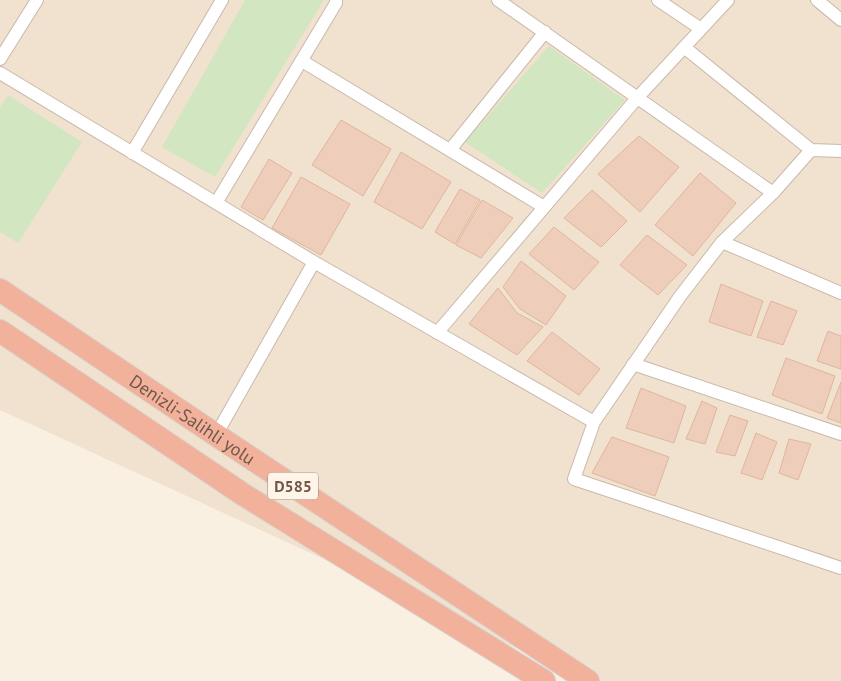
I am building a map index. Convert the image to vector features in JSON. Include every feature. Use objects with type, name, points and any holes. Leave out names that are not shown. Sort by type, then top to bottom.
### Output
[{"type":"highway","name":"Denizli-Salihli yolu","points":[[0,290],[588,681]]},
{"type":"highway","name":"Denizli-Salihli yolu","points":[[0,332],[244,494],[544,681]]},
{"type":"highway","name":"D585","points":[[0,342],[28,350]]},
{"type":"street","points":[[0,59],[38,0]]},
{"type":"street","points":[[132,153],[222,0]]},
{"type":"street","points":[[216,203],[336,3],[336,0]]},
{"type":"street","points":[[498,0],[773,193]]},
{"type":"street","points":[[658,0],[701,29]]},
{"type":"street","points":[[437,332],[638,97],[728,0]]},
{"type":"street","points":[[817,0],[841,20]]},
{"type":"street","points":[[450,150],[545,32]]},
{"type":"street","points":[[684,47],[811,150],[841,152]]},
{"type":"street","points":[[302,60],[544,206]]},
{"type":"street","points":[[0,73],[314,262],[594,422]]},
{"type":"street","points":[[811,150],[773,193],[722,242],[681,295],[594,422],[574,479],[841,568]]},
{"type":"street","points":[[722,242],[841,293]]},
{"type":"street","points":[[216,435],[314,262]]},
{"type":"street","points":[[633,364],[841,434]]},
{"type":"shaded area","points":[[0,0],[841,0],[841,681],[588,681],[0,410]]},
{"type":"green space","points":[[245,0],[324,0],[215,177],[162,147]]},
{"type":"green space","points":[[549,46],[625,100],[542,193],[465,142]]},
{"type":"green space","points":[[8,95],[82,142],[18,243],[0,232],[0,107]]},
{"type":"building","points":[[341,120],[391,149],[363,196],[312,165]]},
{"type":"building","points":[[639,136],[679,167],[640,212],[598,174]]},
{"type":"building","points":[[401,152],[451,182],[422,229],[374,202]]},
{"type":"building","points":[[269,159],[292,173],[263,220],[241,207]]},
{"type":"building","points":[[700,173],[736,203],[693,256],[655,225]]},
{"type":"building","points":[[301,177],[350,204],[321,255],[272,228]]},
{"type":"building","points":[[460,189],[480,200],[455,244],[435,232]]},
{"type":"building","points":[[592,190],[627,221],[601,247],[564,218]]},
{"type":"building","points":[[482,200],[513,218],[481,258],[456,245]]},
{"type":"building","points":[[554,227],[599,262],[574,290],[529,254]]},
{"type":"building","points":[[647,235],[687,265],[658,295],[620,265]]},
{"type":"building","points":[[521,261],[566,296],[546,325],[520,309],[503,287]]},
{"type":"building","points":[[721,284],[763,301],[751,336],[709,322]]},
{"type":"building","points":[[498,288],[517,313],[543,327],[517,355],[469,324]]},
{"type":"building","points":[[771,301],[797,311],[783,345],[757,337]]},
{"type":"building","points":[[828,331],[841,336],[841,369],[817,361]]},
{"type":"building","points":[[552,332],[600,369],[579,395],[527,361]]},
{"type":"building","points":[[786,358],[835,376],[822,414],[772,395]]},
{"type":"building","points":[[841,382],[841,423],[827,418]]},
{"type":"building","points":[[641,388],[686,406],[674,443],[626,428]]},
{"type":"building","points":[[702,401],[717,408],[705,444],[686,439]]},
{"type":"building","points":[[730,415],[748,421],[735,456],[716,452]]},
{"type":"building","points":[[756,433],[777,442],[762,480],[741,473]]},
{"type":"building","points":[[612,437],[669,457],[655,496],[592,473]]},
{"type":"building","points":[[789,439],[811,444],[798,480],[779,473]]}]
